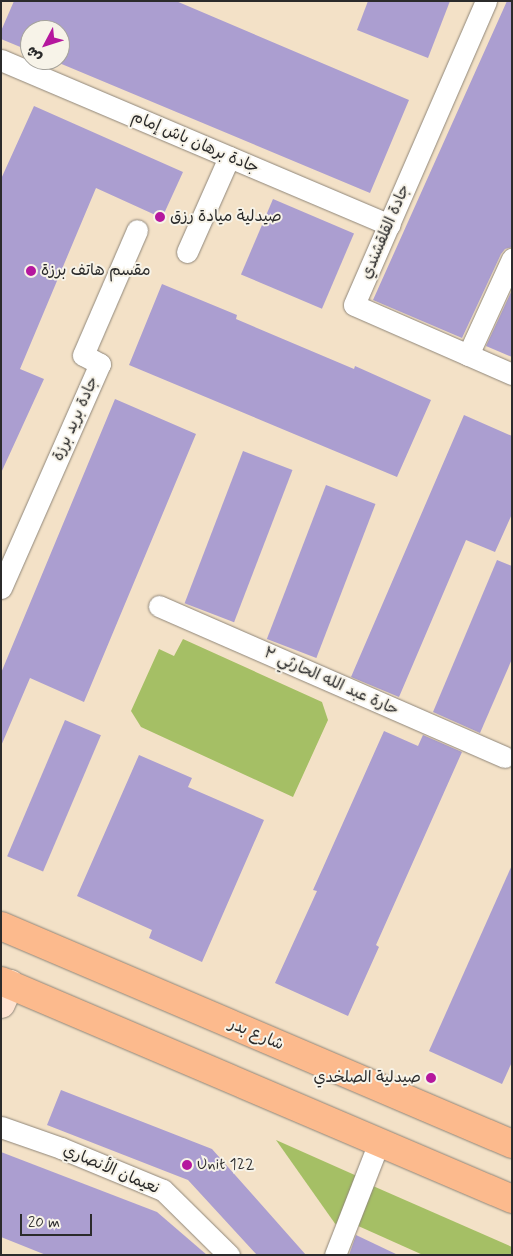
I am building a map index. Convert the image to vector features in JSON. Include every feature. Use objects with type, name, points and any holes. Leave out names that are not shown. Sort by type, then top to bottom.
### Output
[{"type":"main road","name":"شارع بدر","points":[[1,926],[512,1144]]},
{"type":"main road","points":[[4,990],[378,1142],[512,1199]]},
{"type":"street","name":"جادة القلقشندي","points":[[486,1],[354,306],[512,374]]},
{"type":"street","name":"جادة برهان باش إمام","points":[[1,60],[389,225]]},
{"type":"street","points":[[187,252],[229,157]]},
{"type":"street","name":"جادة بريد برزة","points":[[1,588],[100,364],[83,355],[137,230]]},
{"type":"street","points":[[468,355],[512,259]]},
{"type":"street","name":"حارة عبد الله الحارثي ٣","points":[[159,606],[504,757]]},
{"type":"street","name":"نعيمان الأنصاري","points":[[1,1127],[62,1148],[163,1190],[229,1255]]},
{"type":"street","points":[[335,1255],[378,1142]]},
{"type":"green space","points":[[183,639],[322,702],[328,720],[293,797],[141,727],[131,711],[159,649],[174,656]]},
{"type":"green space","points":[[276,1140],[357,1176],[336,1225]]},
{"type":"green space","points":[[373,1186],[512,1247],[512,1255],[423,1255],[356,1225]]},
{"type":"building","points":[[14,1],[176,1],[409,100],[370,193],[70,68],[70,20],[20,20],[20,47],[1,39],[1,31]]},
{"type":"building","points":[[368,1],[450,1],[428,58],[357,30]]},
{"type":"building","points":[[507,1],[512,1],[512,247],[505,249],[501,254],[462,338],[373,300]]},
{"type":"building","points":[[34,106],[183,172],[162,218],[96,188],[20,369],[44,379],[1,473],[1,179]]},
{"type":"building","points":[[273,199],[354,233],[322,309],[241,274]]},
{"type":"building","points":[[162,284],[237,315],[236,319],[354,369],[355,366],[431,400],[397,477],[129,365]]},
{"type":"building","points":[[512,290],[512,357],[486,346]]},
{"type":"building","points":[[115,399],[196,434],[84,702],[30,678],[1,746],[1,673]]},
{"type":"building","points":[[464,415],[512,436],[512,514],[495,552],[466,540],[399,697],[351,677]]},
{"type":"building","points":[[243,451],[292,470],[234,622],[185,603]]},
{"type":"building","points":[[326,485],[375,504],[316,658],[267,639]]},
{"type":"building","points":[[497,560],[512,566],[512,659],[480,733],[433,712]]},
{"type":"building","points":[[65,720],[101,735],[43,871],[7,856]]},
{"type":"building","points":[[384,731],[418,746],[423,735],[462,752],[376,945],[379,947],[348,1016],[275,983],[317,891],[313,890]]},
{"type":"building","points":[[139,755],[192,778],[188,787],[264,820],[202,962],[149,938],[152,930],[77,896]]},
{"type":"building","points":[[512,865],[512,1062],[502,1084],[429,1051]]},
{"type":"building","name":"Unit 122","points":[[61,1090],[212,1149],[306,1255],[257,1255],[188,1180],[47,1125]]},
{"type":"building","points":[[1,1152],[157,1212],[207,1255],[46,1255],[1,1237]]},
{"type":"building","points":[[356,1235],[398,1255],[349,1255]]},
{"type":"place","name":"صيدلية ميادة رزق","points":[[160,217]]},
{"type":"place","name":"مقسم هاتف برزة","points":[[31,271]]},
{"type":"place","name":"صيدلية الصلخدي","points":[[431,1078]]},
{"type":"place","name":"Unit 122","points":[[187,1165]]}]
